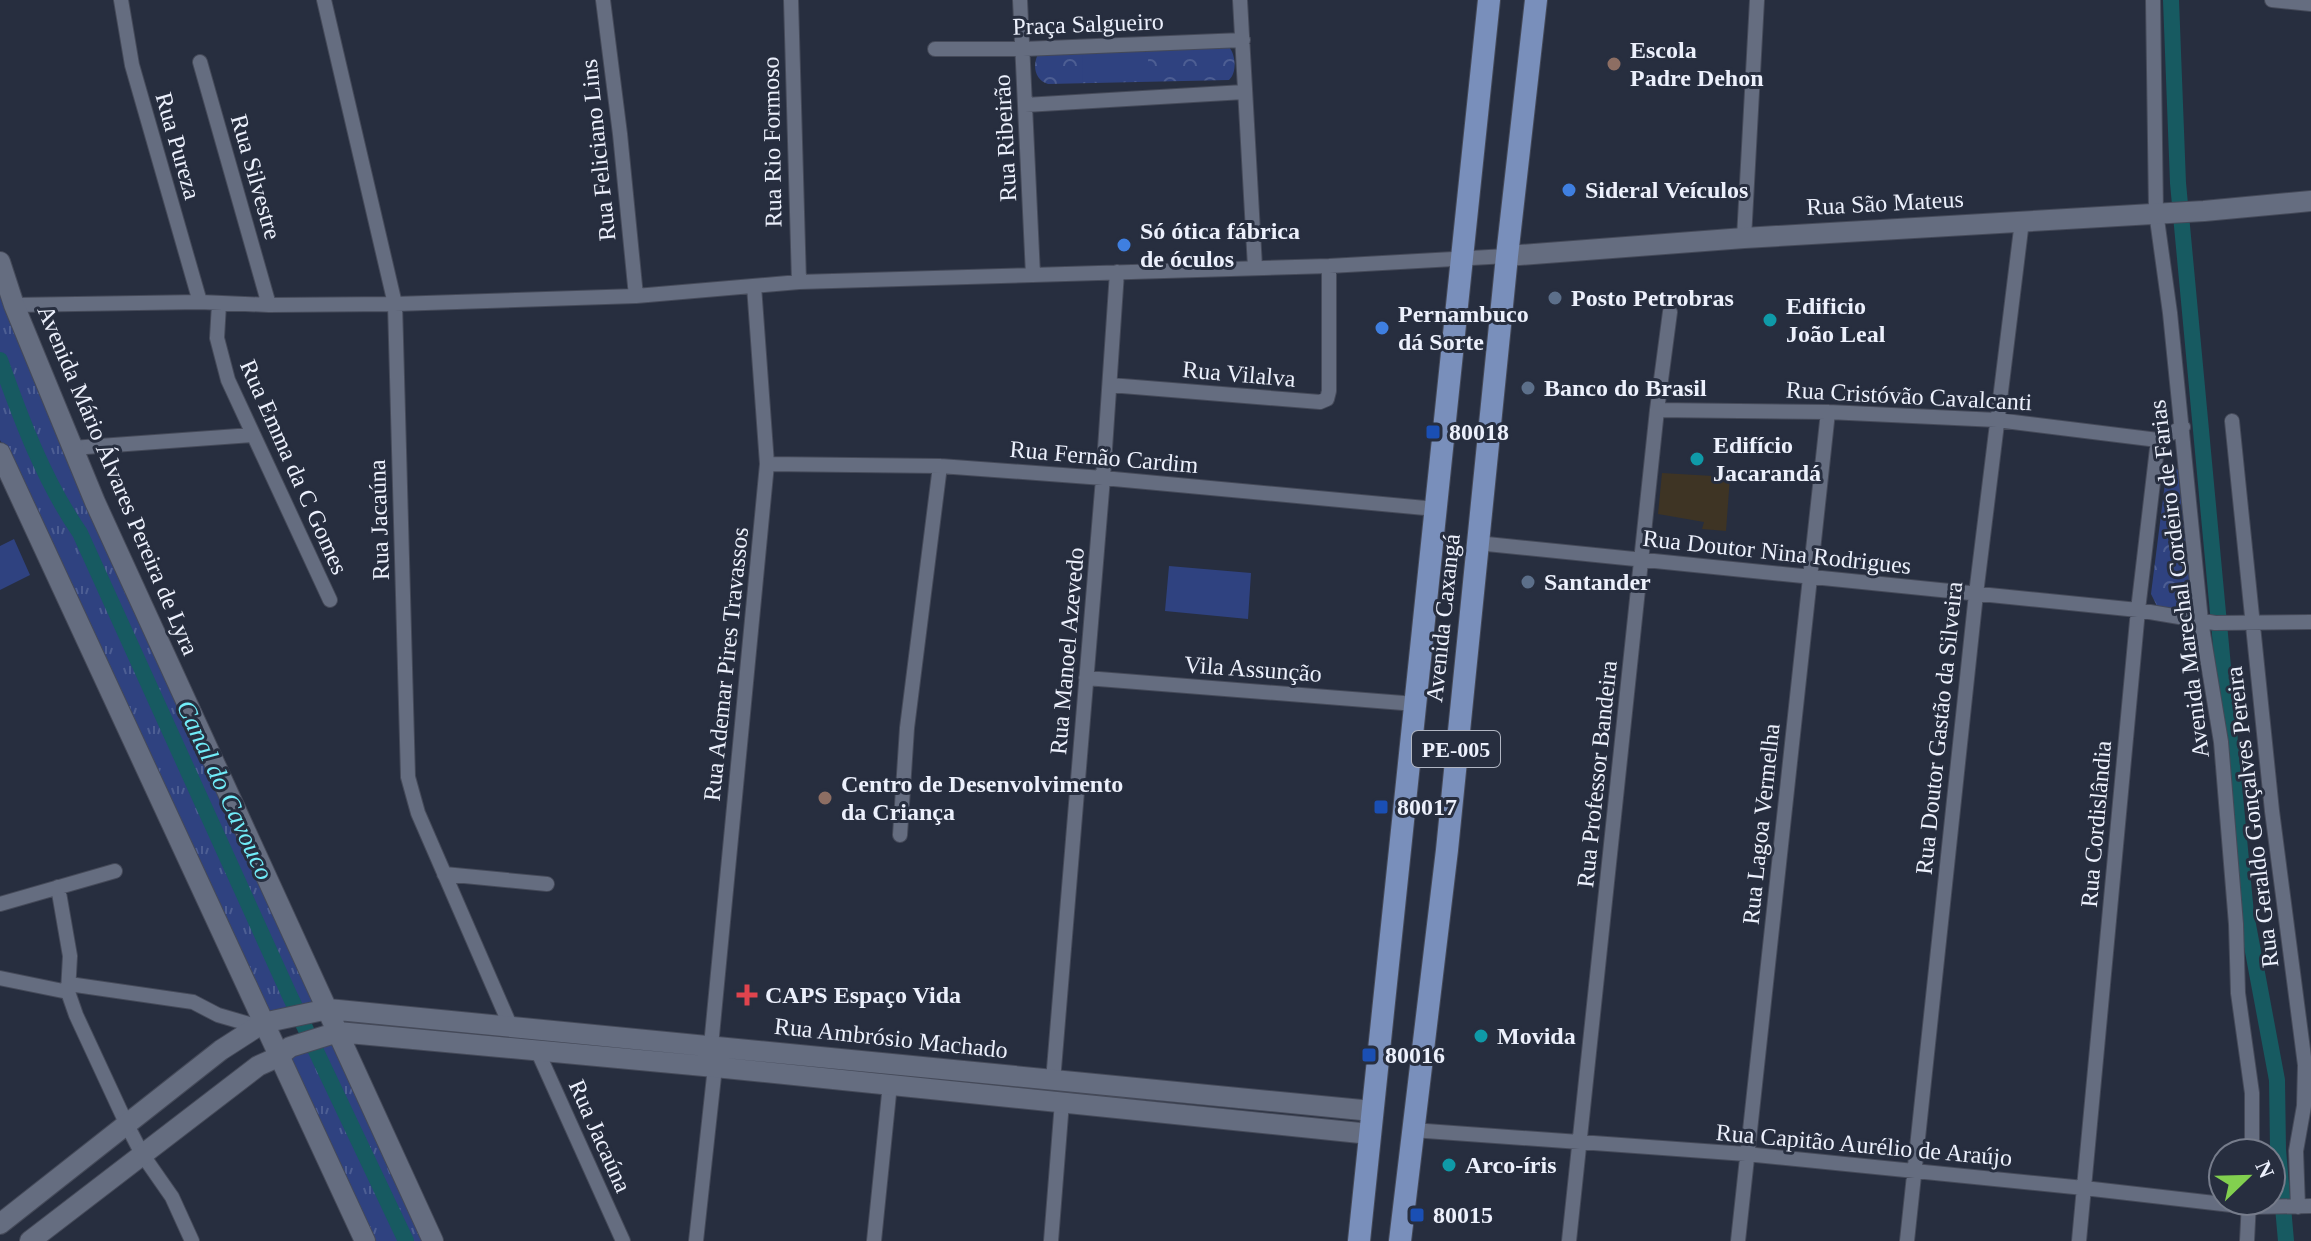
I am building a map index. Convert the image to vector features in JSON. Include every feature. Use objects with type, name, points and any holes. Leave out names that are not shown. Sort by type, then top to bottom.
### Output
[{"type":"main road","name":"Avenida Caxangá","points":[[1359,1241],[1489,0]]},
{"type":"main road","name":"Avenida Caxangá","points":[[1400,1241],[1447,850],[1536,0]]},
{"type":"street","name":"Rua Pureza","points":[[121,0],[132,65],[200,302]]},
{"type":"street","name":"Rua Jacaúna","points":[[324,0],[395,304],[408,777],[414,804],[510,1025]]},
{"type":"street","name":"Rua Feliciano Lins","points":[[603,0],[636,296]]},
{"type":"street","name":"Rua Rio Formoso","points":[[791,0],[799,282]]},
{"type":"street","name":"Rua Ribeirão","points":[[1020,0],[1033,275]]},
{"type":"street","points":[[1240,0],[1255,267]]},
{"type":"street","points":[[1744,238],[1757,0]]},
{"type":"street","name":"Avenida Marechal Cordeiro de Farias","points":[[2153,0],[2156,212],[2221,742],[2236,924],[2238,993],[2252,1093],[2252,1137]]},
{"type":"street","points":[[2272,0],[2311,4]]},
{"type":"street","name":"Praça Salgueiro","points":[[935,49],[1023,49],[1243,40]]},
{"type":"street","name":"Rua Silvestre","points":[[200,62],[269,305]]},
{"type":"street","points":[[1025,105],[1244,92]]},
{"type":"street","name":"Rua São Mateus","points":[[14,305],[200,302],[395,304],[636,296],[799,282],[1329,266],[2204,211],[2311,201]]},
{"type":"street","name":"Rua Doutor Gastão da Silveira","points":[[1907,1241],[1976,594],[2022,221]]},
{"type":"street","name":"Avenida Mário Álvares Pereira de Lyra","points":[[0,262],[14,305],[72,448],[433,1241]]},
{"type":"street","name":"Rua Vilalva","points":[[1110,385],[1320,402],[1327,399],[1329,266]]},
{"type":"street","name":"Rua Manoel Azevedo","points":[[1053,1081],[1117,272]]},
{"type":"street","name":"Rua Ademar Pires Travassos","points":[[711,1046],[767,464],[754,286]]},
{"type":"street","name":"Rua Emma da C Gomes","points":[[219,304],[217,338],[221,358],[252,435],[330,600]]},
{"type":"street","name":"Rua Professor Bandeira","points":[[1569,1241],[1670,312]]},
{"type":"street","name":"Rua Cristóvão Cavalcanti","points":[[1657,410],[1828,412],[1997,420],[2158,440]]},
{"type":"street","name":"Rua Lagoa Vermelha","points":[[1738,1241],[1828,412]]},
{"type":"street","name":"Rua Geraldo Gonçalves Pereira","points":[[2232,421],[2247,623],[2305,1065],[2304,1106],[2296,1151],[2301,1207]]},
{"type":"street","points":[[2158,440],[2183,427]]},
{"type":"street","points":[[72,448],[252,435]]},
{"type":"street","name":"Rua Cordislândia","points":[[2079,1241],[2138,610],[2158,440]]},
{"type":"street","points":[[0,453],[265,1023],[284,1052],[365,1241]]},
{"type":"street","name":"Rua Fernão Cardim","points":[[767,464],[940,466],[1436,509]]},
{"type":"street","points":[[900,835],[907,728],[940,466]]},
{"type":"street","name":"Rua Doutor Nina Rodrigues","points":[[1477,543],[2138,610],[2208,622],[2311,622]]},
{"type":"street","name":"Vila Assunção","points":[[1086,678],[1416,704]]},
{"type":"street","points":[[0,904],[115,871]]},
{"type":"street","points":[[444,874],[547,884]]},
{"type":"street","points":[[58,887],[70,956],[69,988],[76,1015],[127,1125],[142,1154],[172,1197],[192,1241]]},
{"type":"street","name":"Rua Ambrósio Machado","points":[[0,978],[193,1002],[218,1015],[265,1023],[326,1010],[510,1025],[1372,1111]]},
{"type":"street","points":[[0,1224],[265,1023]]},
{"type":"street","name":"Rua Ambrósio Machado","points":[[30,1241],[258,1066],[284,1052],[336,1032],[890,1084],[1370,1134]]},
{"type":"street","name":"Rua Jacaúna","points":[[537,1050],[623,1241]]},
{"type":"street","points":[[696,1241],[715,1067]]},
{"type":"street","points":[[874,1241],[890,1084]]},
{"type":"street","points":[[1051,1241],[1062,1102]]},
{"type":"street","name":"Rua Capitão Aurélio de Araújo","points":[[1412,1130],[1746,1154],[2207,1200]]},
{"type":"street","points":[[2247,1241],[2250,1217]]},
{"type":"shaded area","points":[[1662,473],[1730,477],[1726,531],[1702,529],[1704,522],[1658,514]]},
{"type":"green space","points":[[1229,47],[1235,64],[1229,80],[1048,84],[1037,75],[1035,66],[1039,52]]},
{"type":"green space","points":[[1148,50],[1148,81],[1083,82],[1082,51]]},
{"type":"green space","points":[[0,272],[316,996],[312,1007],[273,1015],[262,1007],[0,440]]},
{"type":"green space","points":[[2173,464],[2178,470],[2191,596],[2186,605],[2173,608],[2157,606],[2151,594],[2167,467]]},
{"type":"green space","points":[[14,539],[30,575],[0,590],[0,546]]},
{"type":"green space","points":[[1169,566],[1251,573],[1248,619],[1165,611]]},
{"type":"green space","points":[[330,1039],[430,1241],[369,1241],[290,1056]]},
{"type":"waterway","points":[[2171,0],[2178,183],[2246,914],[2277,1080],[2278,1150],[2286,1241]]},
{"type":"waterway","name":"Canal do Cavouco","points":[[0,360],[44,471],[80,533],[289,994],[406,1241]]},
{"type":"place","name":"Escola Padre Dehon","points":[[1614,64]]},
{"type":"place","name":"Sideral Veículos","points":[[1569,190]]},
{"type":"place","name":"Só ótica fábrica de óculos","points":[[1124,245]]},
{"type":"place","name":"Posto Petrobras","points":[[1555,298]]},
{"type":"place","name":"Edificio João Leal","points":[[1770,320]]},
{"type":"place","name":"Pernambuco dá Sorte","points":[[1382,328]]},
{"type":"place","name":"Banco do Brasil","points":[[1528,388]]},
{"type":"place","name":"80018","points":[[1433,432]]},
{"type":"place","name":"Edifício Jacarandá","points":[[1697,459]]},
{"type":"place","name":"Santander","points":[[1528,582]]},
{"type":"place","name":"Centro de Desenvolvimento da Criança","points":[[825,798]]},
{"type":"place","name":"80017","points":[[1381,807]]},
{"type":"place","name":"CAPS Espaço Vida","points":[[747,995]]},
{"type":"place","name":"Movida","points":[[1481,1036]]},
{"type":"place","name":"80016","points":[[1369,1055]]},
{"type":"place","name":"Arco-íris","points":[[1449,1165]]},
{"type":"place","name":"80015","points":[[1417,1215]]}]
